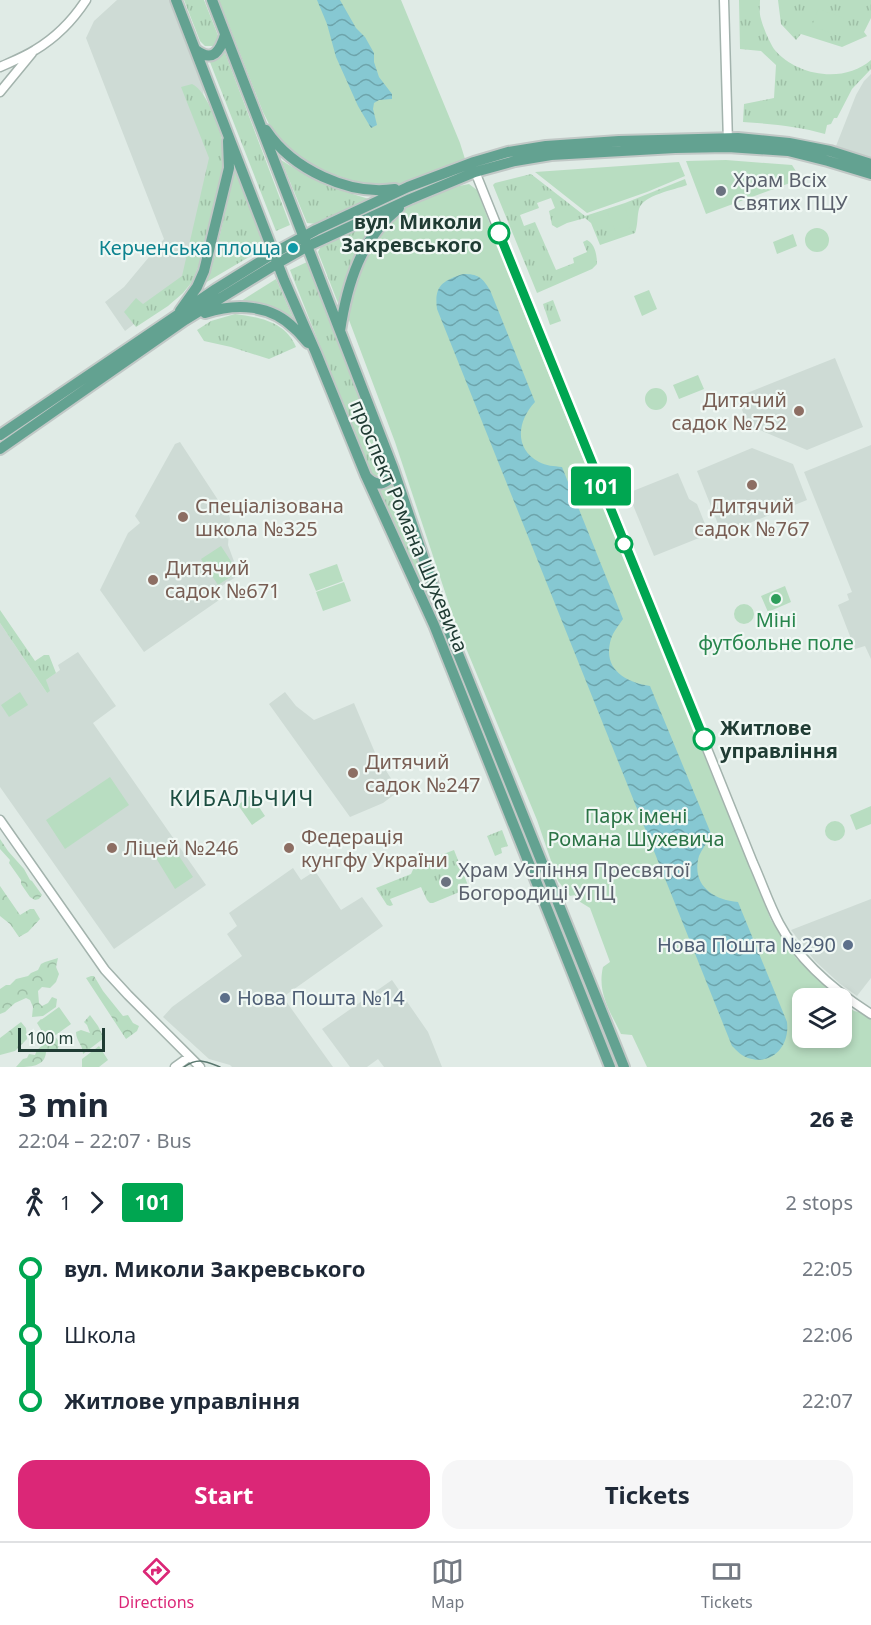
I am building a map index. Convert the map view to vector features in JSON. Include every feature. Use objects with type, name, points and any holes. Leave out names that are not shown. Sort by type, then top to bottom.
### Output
[{"type":"main road","name":"проспект Романа Шухевича","points":[[176,0],[276,258],[366,476],[434,625],[610,1067]]},
{"type":"main road","name":"проспект Романа Шухевича","points":[[212,0],[393,468],[446,621],[624,1067]]},
{"type":"main road","points":[[196,50],[204,55],[213,55],[220,50],[225,35]]},
{"type":"main road","points":[[256,116],[268,134],[288,154],[322,177],[361,189],[387,190],[408,187],[473,167],[551,155],[765,139],[830,151],[871,164]]},
{"type":"main road","points":[[179,319],[204,271],[229,168],[227,129]]},
{"type":"main road","points":[[728,143],[788,151],[871,174]]},
{"type":"main road","points":[[306,242],[410,199],[473,167]]},
{"type":"main road","points":[[0,435],[276,258],[408,187]]},
{"type":"main road","points":[[340,331],[349,285],[363,251],[376,230],[410,199]]},
{"type":"main road","points":[[0,449],[179,319],[221,308],[237,306],[257,309],[272,314],[289,324],[316,352]]},
{"type":"main road","points":[[366,476],[371,482],[384,482],[391,476],[393,468]]},
{"type":"street","points":[[0,92],[33,52],[63,28],[77,14],[86,0]]},
{"type":"street","points":[[724,0],[728,143]]},
{"type":"street","points":[[0,67],[33,52]]},
{"type":"street","points":[[473,167],[556,378],[779,923],[801,955],[817,972],[833,987],[871,1014]]},
{"type":"street","points":[[0,820],[105,970],[198,1066]]},
{"type":"street","points":[[175,1067],[189,1057]]},
{"type":"shaded area","points":[[117,0],[171,0],[204,84],[203,99],[221,147],[186,284],[125,331],[105,302],[124,287],[164,239],[86,38],[94,21]]},
{"type":"shaded area","points":[[871,74],[871,158],[836,146],[856,95]]},
{"type":"shaded area","name":"Дитячий садок №752","points":[[835,358],[863,427],[807,450],[748,425],[737,397]]},
{"type":"shaded area","points":[[180,442],[218,500],[225,504],[230,518],[228,545],[239,575],[217,589],[222,598],[144,652],[100,590],[128,533],[140,523],[135,516],[175,444]]},
{"type":"shaded area","points":[[871,445],[871,659],[865,646],[855,649],[838,605],[849,600],[847,594],[852,592],[804,472]]},
{"type":"shaded area","name":"Дитячий садок №767","points":[[752,448],[793,464],[807,500],[722,534],[697,471]]},
{"type":"shaded area","points":[[678,473],[689,499],[697,504],[709,534],[654,556],[628,493]]},
{"type":"shaded area","points":[[0,623],[47,693],[46,680],[60,670],[58,665],[78,652],[116,706],[93,723],[206,885],[114,949],[0,787]]},
{"type":"shaded area","name":"Дитячий садок №247","points":[[285,692],[296,706],[314,720],[354,703],[376,755],[399,791],[383,803],[350,817],[269,704]]},
{"type":"shaded area","points":[[293,868],[301,880],[315,871],[341,910],[362,897],[383,926],[283,997],[333,1067],[232,1067],[209,1059],[163,1017],[172,1007],[242,956],[227,934],[237,926],[229,913]]},
{"type":"shaded area","points":[[871,899],[871,978],[857,996],[852,992],[852,988],[846,988],[839,983],[815,961],[791,930]]},
{"type":"shaded area","points":[[392,980],[428,1032],[442,1067],[384,1067],[378,1059],[367,1067],[350,1067],[322,1029]]},
{"type":"green space","points":[[184,0],[204,0],[219,38],[214,46],[205,46],[200,41]]},
{"type":"green space","points":[[219,0],[401,0],[465,159],[394,186],[368,186],[327,172],[297,157],[272,130],[263,112]]},
{"type":"green space","points":[[739,0],[760,0],[760,17],[774,49],[783,58],[807,71],[821,74],[848,72],[860,68],[871,60],[871,69],[852,89],[837,118],[827,125],[825,134],[795,127],[743,122],[744,104],[774,98],[776,65],[761,51],[740,49]]},
{"type":"green space","points":[[778,0],[871,0],[871,18],[864,32],[867,36],[842,47],[801,34],[796,40],[781,24]]},
{"type":"green space","points":[[818,9],[844,18],[838,36],[812,26]]},
{"type":"green space","points":[[224,50],[290,225],[276,231],[208,57]]},
{"type":"green space","points":[[192,84],[204,95],[214,115],[224,145],[225,167],[199,265],[192,282],[168,306],[136,327],[124,312],[136,298],[143,304],[182,276],[209,158],[181,87]]},
{"type":"green space","points":[[281,160],[324,183],[369,199],[317,224],[307,223]]},
{"type":"green space","points":[[726,160],[792,165],[801,179],[706,214],[686,161]]},
{"type":"green space","points":[[679,162],[685,176],[587,213],[535,172]]},
{"type":"green space","points":[[235,169],[262,238],[262,244],[259,251],[205,283],[215,256]]},
{"type":"green space","points":[[531,174],[585,216],[685,179],[687,185],[646,200],[639,209],[635,233],[600,245],[591,223],[585,218],[557,228],[552,225],[549,211],[555,208],[551,198],[537,203],[539,208],[520,215],[524,226],[535,222],[556,270],[574,263],[573,258],[587,252],[583,242],[587,240],[594,247],[596,254],[597,264],[592,269],[537,293],[493,185]]},
{"type":"green space","name":"Парк імені Романа Шухевича","points":[[469,184],[477,190],[521,306],[771,920],[796,958],[827,988],[792,988],[792,1048],[852,1048],[852,1009],[871,1019],[871,1067],[647,1067],[632,1035],[621,1034],[609,1010],[603,994],[602,976],[603,967],[610,962],[590,908],[577,900],[575,895],[570,896],[558,881],[537,820],[454,619],[395,442],[349,320],[353,292],[364,262],[390,221],[407,207],[451,188]]},
{"type":"green space","points":[[624,205],[632,227],[616,233],[607,211]]},
{"type":"green space","points":[[375,220],[355,260],[338,303],[318,252],[321,246]]},
{"type":"green space","points":[[817,228],[825,232],[829,240],[825,248],[817,252],[809,248],[805,240],[809,232]]},
{"type":"green space","points":[[793,234],[797,246],[777,254],[773,242]]},
{"type":"green space","points":[[307,262],[389,470],[387,475],[379,479],[371,475],[290,270]]},
{"type":"green space","points":[[276,279],[294,320],[266,306],[241,301]]},
{"type":"green space","points":[[649,290],[657,309],[642,316],[634,296]]},
{"type":"green space","points":[[553,300],[561,321],[550,325],[543,304]]},
{"type":"green space","points":[[235,314],[262,319],[279,326],[296,347],[269,359],[204,341],[197,330],[211,321]]},
{"type":"green space","points":[[698,375],[704,389],[679,399],[673,385]]},
{"type":"green space","points":[[656,388],[664,391],[667,399],[664,407],[656,410],[648,407],[645,399],[648,391]]},
{"type":"green space","points":[[394,481],[439,619],[377,489],[386,487]]},
{"type":"green space","points":[[221,546],[238,572],[218,585],[201,559]]},
{"type":"green space","points":[[337,564],[343,581],[316,591],[309,574]]},
{"type":"green space","points":[[344,582],[351,601],[323,611],[316,592]]},
{"type":"green space","name":"Міні футбольне поле","points":[[785,586],[791,602],[768,612],[761,596]]},
{"type":"green space","points":[[740,604],[748,604],[754,610],[754,618],[748,624],[740,624],[734,618],[734,610]]},
{"type":"green space","points":[[0,610],[35,661],[44,655],[49,655],[56,673],[46,680],[50,691],[47,693],[0,623]]},
{"type":"green space","points":[[20,692],[28,705],[9,717],[1,705]]},
{"type":"green space","points":[[110,777],[129,805],[65,849],[46,820]]},
{"type":"green space","points":[[251,795],[265,816],[252,825],[238,805]]},
{"type":"green space","points":[[871,806],[871,824],[856,830],[850,815]]},
{"type":"green space","points":[[831,821],[839,821],[845,827],[845,835],[839,841],[831,841],[825,835],[825,827]]},
{"type":"green space","points":[[502,830],[508,846],[501,848],[502,853],[495,856],[487,836]]},
{"type":"green space","points":[[0,839],[42,895],[39,899],[35,900],[30,897],[21,884],[21,880],[9,863],[10,860],[0,849]]},
{"type":"green space","points":[[173,847],[193,877],[175,889],[156,858]]},
{"type":"green space","points":[[454,850],[469,888],[430,903],[421,887],[390,899],[393,905],[390,906],[376,888],[411,874],[415,865]]},
{"type":"green space","points":[[0,886],[20,915],[34,909],[40,919],[28,932],[19,937],[10,924],[0,916]]},
{"type":"green space","points":[[58,958],[56,967],[59,974],[56,982],[50,988],[42,987],[38,991],[39,1003],[42,1006],[52,997],[57,999],[56,1007],[43,1016],[32,1017],[33,1007],[30,1000],[26,998],[0,1014],[0,989],[38,970],[41,964]]},
{"type":"green space","points":[[94,976],[123,1016],[128,1015],[133,1023],[139,1026],[137,1031],[126,1039],[86,978]]},
{"type":"green space","points":[[59,1007],[71,1024],[53,1037],[41,1020]]},
{"type":"green space","points":[[90,1015],[104,1038],[83,1054],[76,1032],[81,1030],[90,1033],[84,1022]]},
{"type":"green space","points":[[41,1019],[60,1042],[57,1051],[46,1052],[43,1061],[36,1065],[16,1067],[29,1054],[35,1055],[43,1045],[43,1033],[37,1023]]},
{"type":"green space","points":[[21,1022],[26,1028],[27,1039],[15,1051],[0,1055],[0,1038]]},
{"type":"green space","points":[[99,1046],[108,1060],[99,1067],[82,1067],[82,1059]]},
{"type":"water","points":[[317,0],[340,0],[374,53],[374,62],[379,77],[392,94],[392,99],[379,100],[374,103],[373,109],[377,125],[371,128],[358,106],[336,57],[327,24]]},
{"type":"water","points":[[463,274],[479,277],[490,290],[535,402],[522,425],[522,442],[525,449],[539,462],[562,467],[623,619],[611,639],[609,649],[613,666],[624,677],[650,686],[712,836],[699,856],[697,866],[701,882],[712,894],[738,902],[787,1022],[783,1046],[778,1052],[765,1059],[748,1058],[732,1046],[437,309],[438,290],[445,282]]},
{"type":"tram line","points":[[184,1067],[193,1062],[202,1061],[220,1067]]},
{"type":"bus line","name":"101","points":[[499,233],[704,739]]},
{"type":"place","name":"Храм Всіх Святих ПЦУ","points":[[721,191]]},
{"type":"place","name":"вул. Миколи Закревського","points":[[499,233]]},
{"type":"place","name":"Керченська площа","points":[[293,248]]},
{"type":"place","name":"Дитячий садок №752","points":[[799,411]]},
{"type":"place","name":"Дитячий садок №767","points":[[752,485]]},
{"type":"place","name":"Спеціалізована школа №325","points":[[183,517]]},
{"type":"place","name":"Дитячий садок №671","points":[[153,580]]},
{"type":"place","name":"Міні футбольне поле","points":[[776,599]]},
{"type":"place","name":"Житлове управління","points":[[704,739]]},
{"type":"place","name":"Дитячий садок №247","points":[[353,773]]},
{"type":"place","name":"Ліцей №246","points":[[112,848]]},
{"type":"place","name":"Федерація кунгфу України","points":[[289,848]]},
{"type":"place","name":"Храм Успіння Пресвятої Богородиці УПЦ","points":[[446,882]]},
{"type":"place","name":"Нова Пошта №290","points":[[848,945]]},
{"type":"place","name":"Нова Пошта №14","points":[[225,998]]},
{"type":"district","name":"КИБАЛЬЧИЧ","points":[[242,798]]}]
